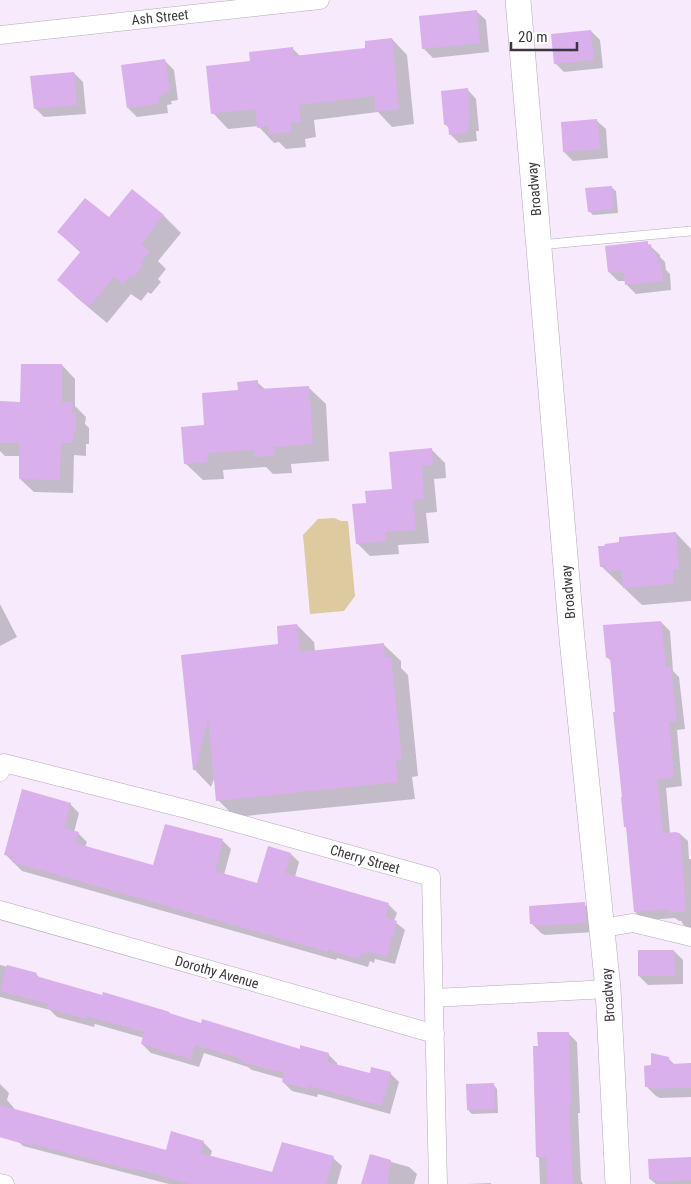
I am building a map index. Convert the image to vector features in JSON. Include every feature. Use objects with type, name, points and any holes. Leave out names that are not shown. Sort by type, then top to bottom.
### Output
[{"type":"main road","name":"Broadway","points":[[518,0],[572,639],[608,989],[618,1184]]},
{"type":"street","name":"Ash Street","points":[[0,35],[320,0]]},
{"type":"street","name":"Cherry Street","points":[[2,768],[190,810],[431,877],[438,1184]]},
{"type":"street","name":"Dorothy Avenue","points":[[0,910],[435,1034]]},
{"type":"street","points":[[602,928],[633,923],[691,937]]},
{"type":"street","points":[[434,998],[608,989]]},
{"type":"street","points":[[0,1183],[5,1184]]},
{"type":"lane","points":[[538,246],[691,231]]},
{"type":"shaded area","points":[[334,518],[348,521],[355,596],[344,611],[310,614],[303,535],[318,519]]},
{"type":"building","points":[[477,10],[480,43],[422,49],[419,16]]},
{"type":"building","points":[[591,30],[594,60],[554,64],[551,34]]},
{"type":"building","points":[[392,38],[399,109],[375,112],[374,96],[299,105],[301,122],[290,123],[291,132],[269,134],[268,126],[257,128],[255,109],[211,114],[206,66],[250,61],[249,52],[293,47],[294,56],[365,48],[365,41]]},
{"type":"building","points":[[165,59],[170,91],[163,92],[164,95],[159,96],[160,104],[127,108],[121,65]]},
{"type":"building","points":[[74,72],[77,105],[34,109],[30,76]]},
{"type":"building","points":[[468,88],[470,123],[468,123],[468,133],[449,135],[448,124],[444,125],[441,91]]},
{"type":"building","points":[[597,119],[600,149],[563,152],[561,122]]},
{"type":"building","points":[[612,186],[614,209],[588,212],[585,188]]},
{"type":"building","points":[[132,189],[164,215],[141,244],[150,251],[141,262],[144,264],[133,278],[130,275],[123,285],[114,277],[89,307],[57,280],[81,251],[57,232],[85,198],[109,217]]},
{"type":"building","points":[[648,241],[648,245],[651,244],[652,252],[656,252],[658,264],[661,263],[663,281],[625,285],[624,273],[608,272],[605,246]]},
{"type":"building","points":[[21,364],[62,364],[62,402],[73,402],[72,413],[76,413],[76,432],[73,431],[73,443],[61,443],[60,480],[19,479],[19,443],[0,443],[0,401],[20,402]]},
{"type":"building","points":[[258,380],[258,389],[309,386],[313,444],[274,447],[275,456],[254,457],[254,450],[207,453],[208,462],[184,464],[181,427],[204,425],[202,393],[238,390],[237,382]]},
{"type":"building","points":[[432,448],[433,465],[422,466],[424,499],[413,500],[416,530],[385,532],[386,541],[356,544],[352,504],[366,503],[365,491],[392,489],[389,452]]},
{"type":"building","points":[[676,532],[679,569],[673,570],[674,584],[623,588],[621,570],[606,571],[606,566],[600,567],[598,546],[619,542],[619,537]]},
{"type":"building","points":[[661,621],[666,667],[671,667],[677,721],[669,722],[674,778],[657,779],[663,833],[677,832],[677,835],[680,834],[686,911],[669,913],[669,909],[634,912],[613,712],[615,712],[610,657],[606,658],[603,625]]},
{"type":"building","points":[[297,624],[300,652],[384,643],[385,658],[391,657],[402,759],[396,760],[398,782],[216,801],[208,719],[195,770],[193,770],[181,655],[278,644],[277,626]]},
{"type":"building","points":[[22,789],[71,803],[64,828],[79,832],[75,843],[153,865],[165,824],[223,839],[215,871],[257,883],[268,846],[291,853],[285,873],[389,903],[385,917],[397,921],[387,957],[367,951],[366,955],[361,953],[359,959],[328,950],[328,952],[12,862],[13,857],[4,855]]},
{"type":"building","points":[[585,902],[586,923],[535,926],[535,924],[530,924],[529,906]]},
{"type":"building","points":[[638,950],[674,950],[675,976],[638,976]]},
{"type":"building","points":[[7,965],[37,973],[36,976],[102,995],[103,992],[201,1023],[202,1019],[300,1049],[300,1045],[329,1053],[327,1062],[370,1073],[371,1067],[391,1072],[382,1106],[309,1086],[308,1089],[282,1082],[284,1073],[242,1062],[242,1059],[195,1045],[190,1059],[141,1044],[144,1032],[86,1016],[85,1019],[47,1008],[48,1004],[0,991]]},
{"type":"building","points":[[537,1032],[569,1032],[571,1105],[569,1105],[573,1184],[547,1184],[546,1157],[536,1157],[533,1046],[538,1046]]},
{"type":"building","points":[[651,1053],[669,1057],[670,1064],[691,1063],[691,1088],[650,1089],[650,1087],[645,1087],[644,1066],[651,1065]]},
{"type":"building","points":[[494,1083],[495,1109],[467,1110],[466,1084]]},
{"type":"building","points":[[0,1105],[166,1150],[171,1131],[204,1141],[200,1153],[272,1172],[282,1142],[334,1156],[326,1184],[190,1184],[141,1170],[128,1169],[0,1137]]},
{"type":"building","points":[[370,1154],[391,1160],[387,1184],[361,1184]]},
{"type":"building","points":[[691,1157],[691,1180],[655,1182],[655,1179],[649,1179],[648,1159]]}]
